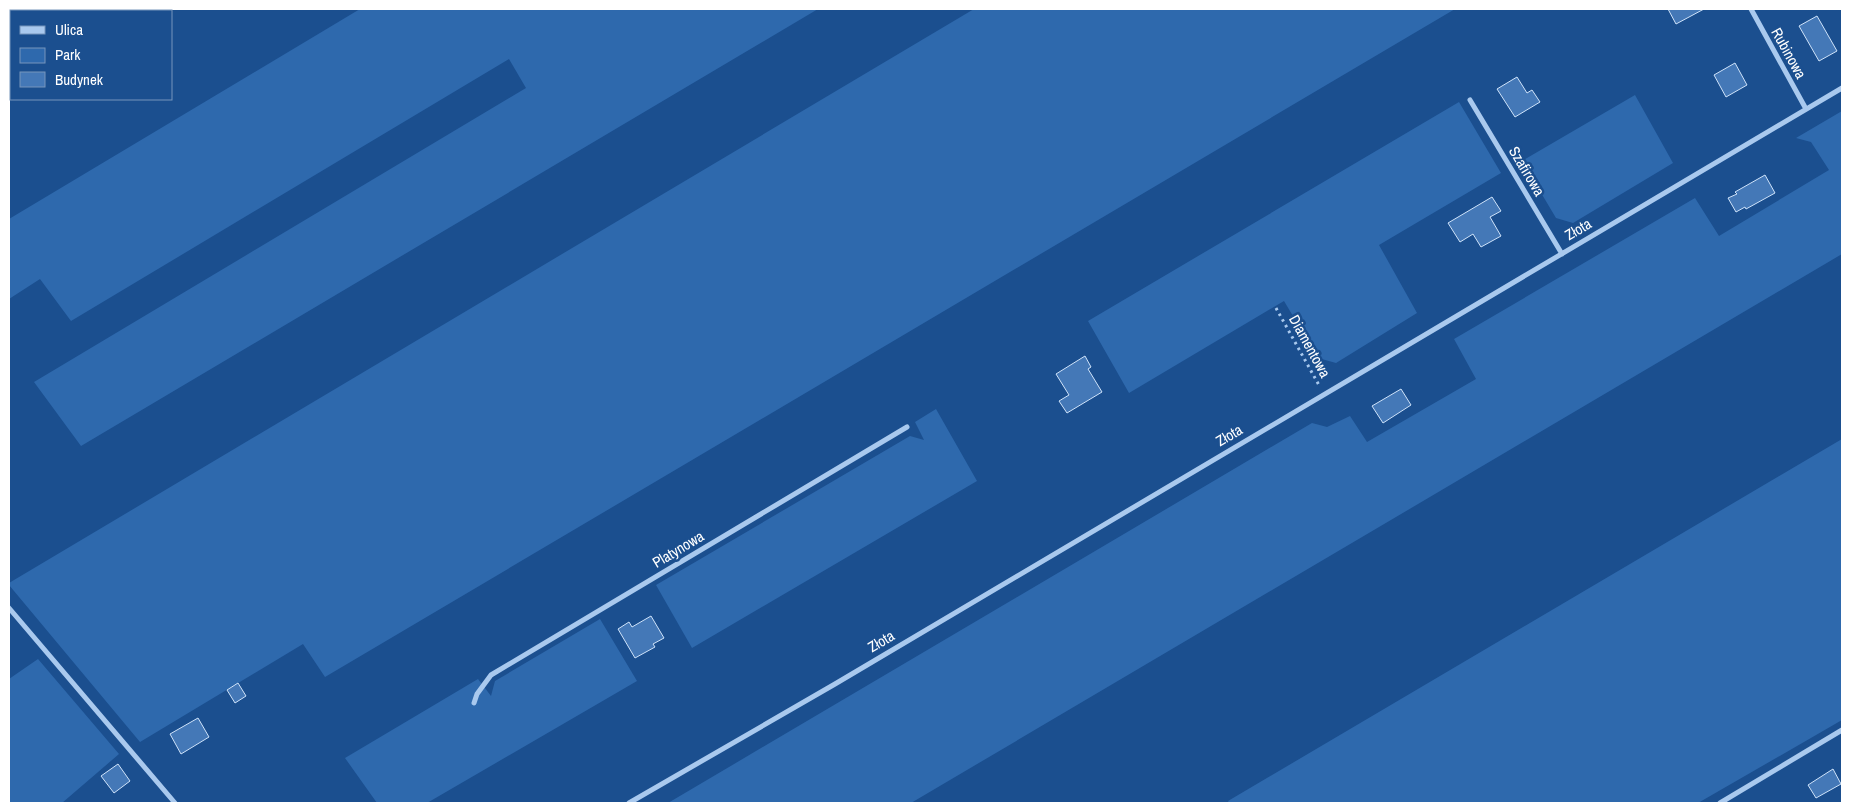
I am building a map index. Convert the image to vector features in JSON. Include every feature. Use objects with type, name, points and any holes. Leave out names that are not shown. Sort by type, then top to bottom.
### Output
[{"type":"street","name":"Rubinowa","points":[[1751,9],[1806,109]]},
{"type":"street","name":"Złota","points":[[629,803],[835,684],[1842,88]]},
{"type":"street","name":"Szafirowa","points":[[1470,100],[1562,254]]},
{"type":"street","name":"Platynowa","points":[[474,703],[477,694],[491,675],[907,427]]},
{"type":"street","points":[[9,608],[175,803]]},
{"type":"street","points":[[1720,803],[1842,730]]},
{"type":"path","name":"Diamentowa","points":[[1276,308],[1323,394]]},
{"type":"green space","points":[[360,9],[818,9],[81,446],[34,382],[526,88],[509,59],[71,321],[40,279],[9,299],[9,219]]},
{"type":"green space","points":[[974,9],[1455,9],[325,677],[303,644],[140,742],[9,585],[9,583]]},
{"type":"green space","points":[[1635,95],[1673,163],[1573,223],[1556,218],[1522,161]]},
{"type":"green space","points":[[1459,102],[1501,173],[1379,245],[1417,313],[1336,363],[1318,358],[1284,301],[1129,393],[1088,321]]},
{"type":"green space","points":[[1842,111],[1842,254],[911,803],[668,803],[1312,423],[1327,427],[1350,416],[1367,442],[1476,379],[1454,339],[1695,198],[1719,236],[1829,170],[1811,142],[1796,138]]},
{"type":"green space","points":[[936,409],[977,481],[692,648],[656,585],[910,436],[924,440],[915,422]]},
{"type":"green space","points":[[1842,439],[1842,720],[1698,803],[1229,803],[1228,801]]},
{"type":"green space","points":[[600,619],[637,681],[427,803],[377,803],[345,758],[478,679],[491,696],[495,681]]},
{"type":"green space","points":[[38,659],[119,754],[62,803],[9,803],[9,679]]},
{"type":"building","points":[[1668,9],[1704,9],[1676,24]]},
{"type":"building","points":[[1817,16],[1837,51],[1819,61],[1799,26]]},
{"type":"building","points":[[1735,63],[1747,85],[1726,97],[1714,75]]},
{"type":"building","points":[[1517,77],[1527,93],[1532,90],[1540,102],[1515,117],[1497,89]]},
{"type":"building","points":[[1765,175],[1775,193],[1746,209],[1745,207],[1736,212],[1728,198]]},
{"type":"building","points":[[1492,197],[1501,211],[1490,217],[1501,236],[1481,247],[1473,234],[1460,242],[1448,223]]},
{"type":"building","points":[[1085,356],[1091,367],[1088,369],[1102,392],[1067,413],[1059,401],[1069,395],[1056,374]]},
{"type":"building","points":[[1401,389],[1411,405],[1383,423],[1372,406]]},
{"type":"building","points":[[651,616],[664,638],[653,644],[655,647],[635,658],[618,629],[629,622],[632,627]]},
{"type":"building","points":[[238,683],[246,696],[235,703],[227,690]]},
{"type":"building","points":[[198,718],[209,737],[181,754],[170,734]]},
{"type":"building","points":[[118,764],[130,781],[114,793],[101,776]]},
{"type":"building","points":[[1833,769],[1841,784],[1816,798],[1808,785]]}]
